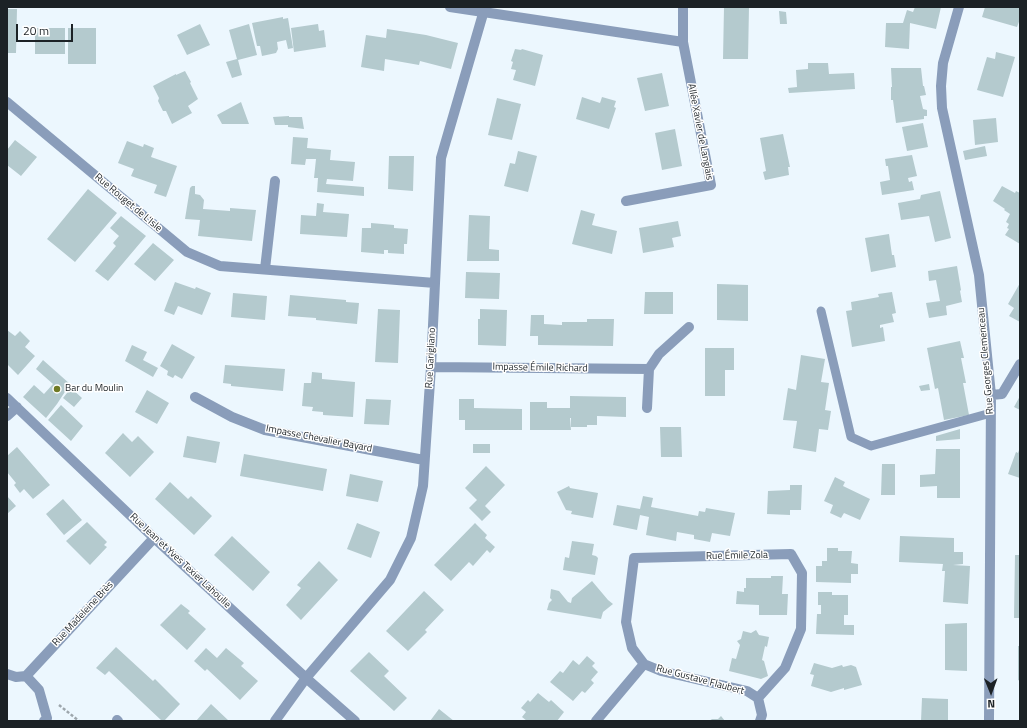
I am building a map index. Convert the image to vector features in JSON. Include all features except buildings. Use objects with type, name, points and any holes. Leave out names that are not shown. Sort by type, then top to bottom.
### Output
[{"type":"street","points":[[450,7],[484,9],[683,42]]},
{"type":"street","name":"Allée Xavier de Langlais","points":[[626,201],[711,185],[683,42],[683,7]]},
{"type":"street","name":"Rue Georges Clemenceau","points":[[959,7],[943,63],[941,86],[942,108],[979,275],[991,395],[989,721]]},
{"type":"street","name":"Rue Garigliano","points":[[275,721],[306,678],[390,580],[411,538],[423,486],[431,367],[441,158],[484,9]]},
{"type":"street","name":"Rue Rouget de L'Isle","points":[[7,102],[187,252],[220,266],[435,283]]},
{"type":"street","points":[[265,269],[275,181]]},
{"type":"street","points":[[647,408],[649,369],[659,354],[689,327]]},
{"type":"street","points":[[991,395],[1002,394],[1020,364]]},
{"type":"street","name":"Impasse Émile Richard","points":[[431,367],[649,369]]},
{"type":"street","name":"Impasse Chevalier Bayard","points":[[195,397],[232,417],[265,430],[424,460]]},
{"type":"street","name":"Rue Jean et Yves Texier Lahoulle","points":[[7,398],[154,538],[355,721]]},
{"type":"street","points":[[7,416],[17,407]]},
{"type":"street","name":"Rue Madeleine Brès","points":[[26,676],[154,538]]},
{"type":"street","name":"Rue Émile Zola","points":[[644,664],[632,648],[626,622],[634,558],[790,554],[802,573],[801,629],[785,668],[758,698]]},
{"type":"street","name":"Rue Gustave Flaubert","points":[[596,721],[644,664],[661,671],[747,691],[758,698]]},
{"type":"street","points":[[7,674],[16,677],[26,676],[39,690],[47,718],[44,721]]},
{"type":"street","points":[[758,698],[762,715],[760,721]]},
{"type":"lane","points":[[821,311],[851,437],[871,446],[991,413]]},
{"type":"place","name":"Bar du Moulin","points":[[57,389]]}]
